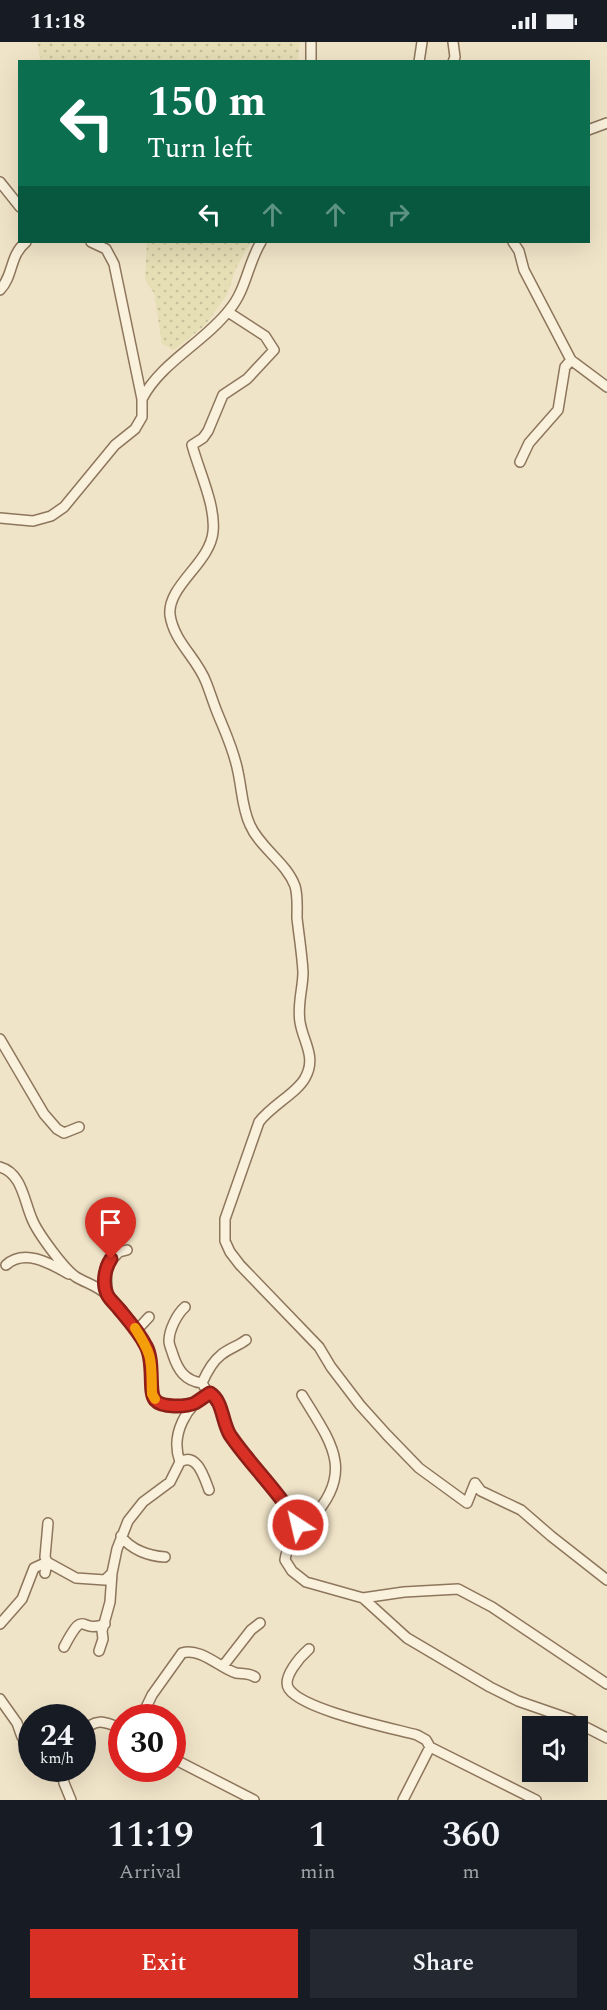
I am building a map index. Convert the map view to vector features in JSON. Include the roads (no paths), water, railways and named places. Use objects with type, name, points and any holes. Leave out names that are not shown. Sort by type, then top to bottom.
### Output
[{"type":"street","points":[[311,42],[311,60]]},
{"type":"street","points":[[419,60],[422,42]]},
{"type":"street","points":[[453,42],[454,60]]},
{"type":"street","points":[[590,129],[607,123]]},
{"type":"street","points":[[0,182],[18,204]]},
{"type":"street","points":[[0,291],[6,282],[15,254],[25,243]]},
{"type":"street","points":[[0,518],[33,522],[51,516],[64,507],[115,445],[135,429],[142,417],[142,399],[114,264],[106,249],[93,243]]},
{"type":"street","points":[[142,399],[159,376],[198,343],[228,312],[239,294],[254,253],[260,243]]},
{"type":"street","points":[[514,243],[519,251],[524,270],[572,360],[607,387]]},
{"type":"street","points":[[228,312],[265,336],[274,350],[247,379],[223,395],[208,431],[203,438],[192,445],[212,509],[213,534],[204,558],[176,594],[171,603],[170,612],[180,641],[206,680],[230,740],[244,811],[249,823],[261,843],[289,874],[296,888],[303,973],[299,996],[300,1021],[311,1054],[305,1077],[298,1086],[270,1109],[260,1122],[225,1219],[225,1241],[240,1265],[319,1347],[360,1406],[419,1468],[466,1503],[475,1483],[481,1491],[521,1510],[607,1580]]},
{"type":"street","points":[[520,462],[529,443],[558,410],[565,367],[572,360]]},
{"type":"street","points":[[0,1039],[44,1114],[57,1129],[64,1133],[79,1127]]},
{"type":"street","points":[[0,1167],[9,1170],[17,1178],[36,1229],[74,1276]]},
{"type":"street","points":[[107,1294],[106,1266],[119,1252],[127,1250]]},
{"type":"street","points":[[6,1265],[31,1257],[42,1260],[107,1294],[147,1348],[152,1360],[152,1394],[155,1400],[165,1406],[193,1404]]},
{"type":"street","points":[[185,1307],[180,1311],[169,1341],[177,1365],[184,1376],[202,1383]]},
{"type":"street","points":[[136,1331],[149,1317]]},
{"type":"street","points":[[202,1383],[206,1374],[222,1354],[236,1348],[246,1340]]},
{"type":"street","points":[[202,1383],[217,1400],[228,1432],[285,1506],[300,1530]]},
{"type":"street","points":[[99,1651],[110,1602],[112,1573],[121,1536],[128,1521],[143,1502],[173,1478],[180,1462],[178,1437],[184,1417],[193,1404],[210,1393]]},
{"type":"street","points":[[302,1395],[324,1432],[337,1468],[334,1482],[325,1500],[300,1530],[286,1552],[285,1560],[292,1571],[313,1585],[363,1598],[404,1592],[458,1589],[492,1607],[607,1684]]},
{"type":"street","points":[[180,1462],[189,1458],[193,1460],[209,1490]]},
{"type":"street","points":[[45,1573],[48,1523]]},
{"type":"street","points":[[121,1536],[124,1541],[146,1554],[165,1557]]},
{"type":"street","points":[[0,1624],[22,1599],[34,1568],[39,1564],[47,1562],[76,1578],[98,1581],[105,1580],[112,1573]]},
{"type":"street","points":[[363,1598],[407,1638],[490,1687],[518,1701],[570,1719],[607,1738]]},
{"type":"street","points":[[64,1647],[74,1628],[80,1623],[92,1626],[105,1624]]},
{"type":"street","points":[[224,1666],[251,1630],[260,1623]]},
{"type":"street","points":[[309,1649],[289,1675],[287,1684],[296,1695],[340,1716],[417,1735],[536,1800]]},
{"type":"street","points":[[148,1704],[157,1686],[182,1653],[187,1651],[237,1673],[248,1673],[255,1677]]},
{"type":"street","points":[[0,1699],[18,1726]]},
{"type":"street","points":[[403,1800],[430,1742]]},
{"type":"street","points":[[186,1765],[254,1800]]},
{"type":"street","points":[[64,1782],[72,1800]]}]
